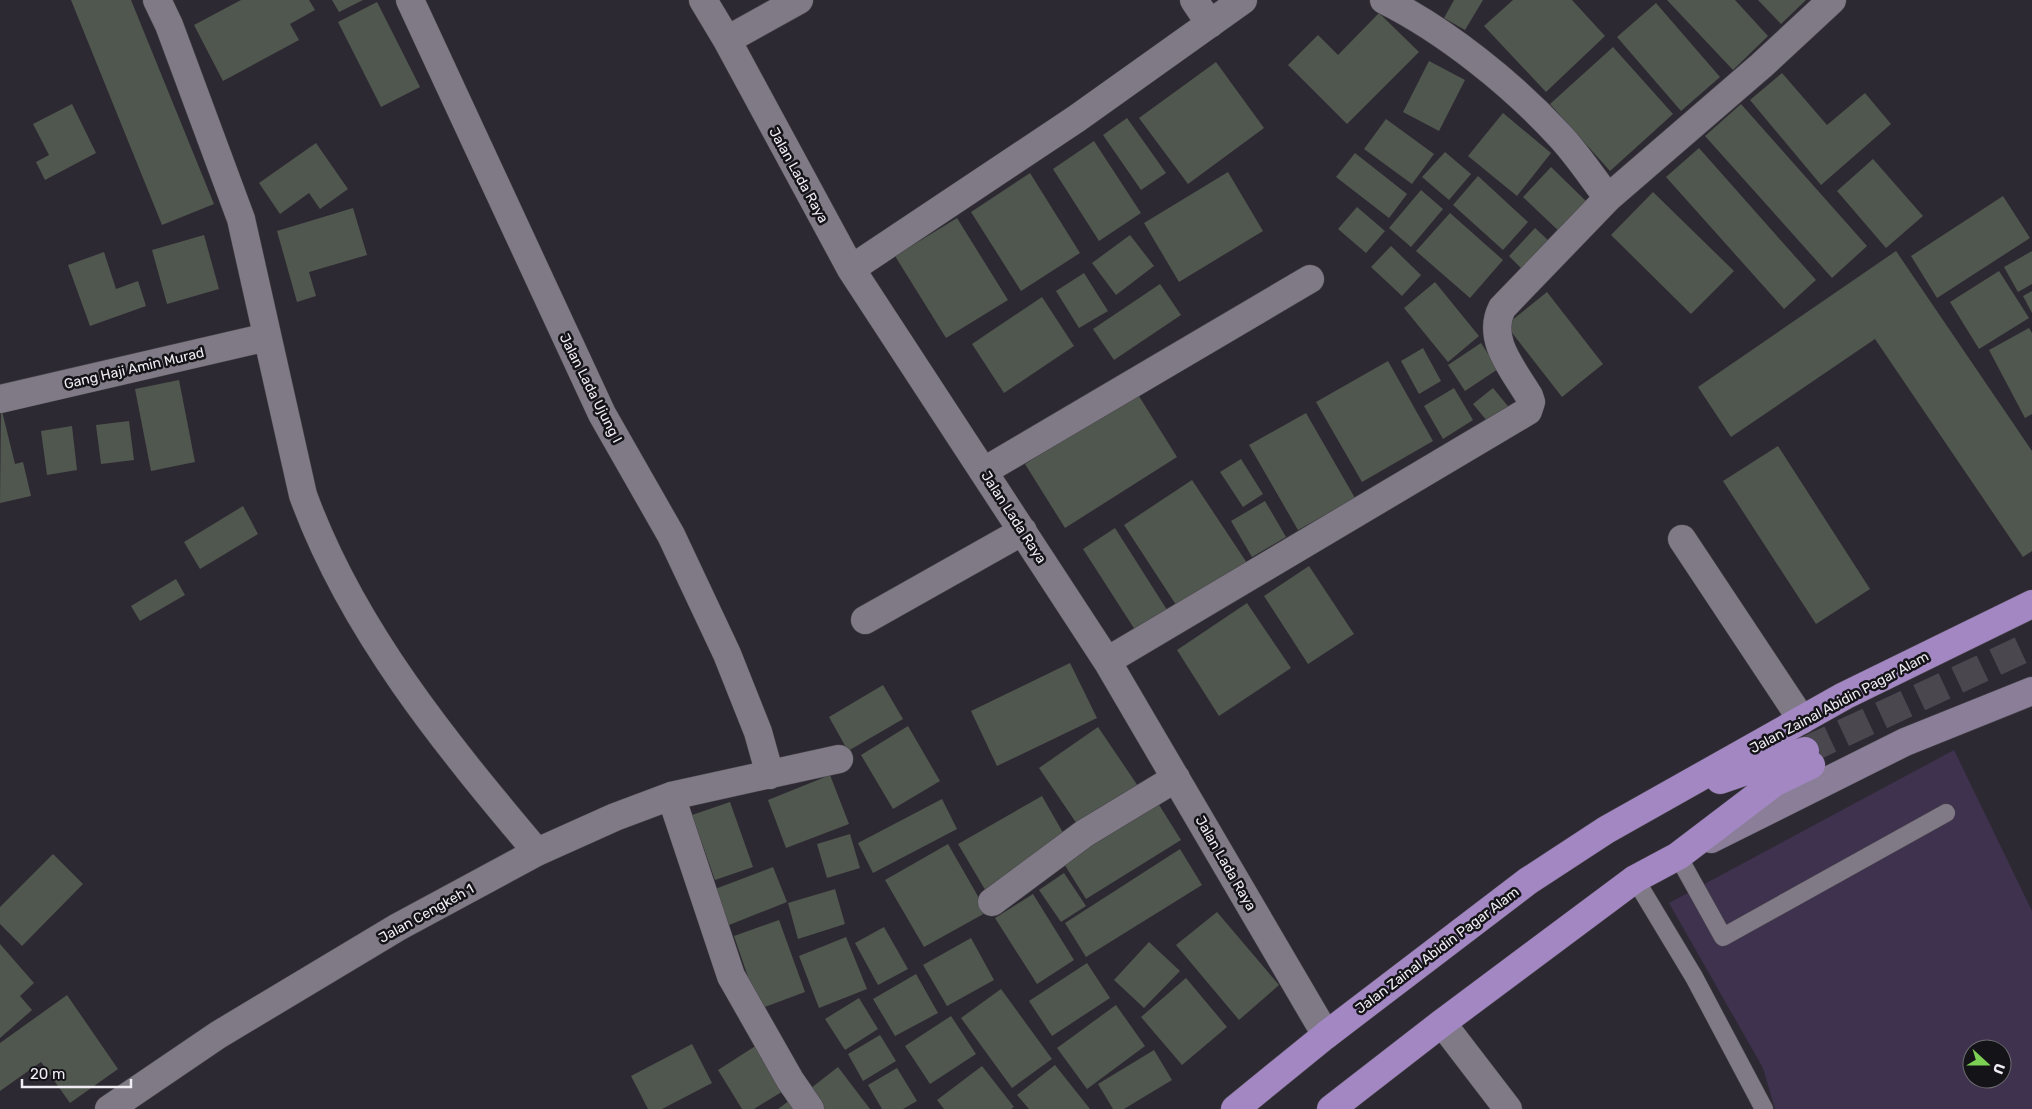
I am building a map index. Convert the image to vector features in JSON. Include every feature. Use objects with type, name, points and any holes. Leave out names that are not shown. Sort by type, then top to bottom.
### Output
[{"type":"highway","name":"Jalan Zainal Abidin Pagar Alam","points":[[1235,1109],[1326,1035],[1528,881],[1606,830],[1844,696],[2032,604]]},
{"type":"highway","name":"Jalan Zainal Abidin Pagar Alam","points":[[1332,1109],[1442,1023],[1635,879],[1678,856],[1808,758],[1650,805]]},
{"type":"street","points":[[157,0],[169,25],[241,219],[304,495],[324,545],[380,649],[466,767],[537,852]]},
{"type":"street","name":"Jalan Lada Ujung I","points":[[410,0],[602,414],[671,535],[723,646],[758,732],[770,775]]},
{"type":"street","name":"Jalan Lada Raya","points":[[702,0],[727,40],[852,269],[1107,661],[1326,1035]]},
{"type":"street","points":[[727,40],[799,0]]},
{"type":"street","points":[[1194,0],[1210,24]]},
{"type":"street","points":[[852,269],[1076,119],[1243,0]]},
{"type":"street","points":[[1384,0],[1445,37],[1504,83],[1559,135],[1608,198]]},
{"type":"street","points":[[1107,661],[1528,411],[1531,402],[1529,396],[1496,336],[1497,317],[1502,308],[1539,267],[1608,198],[1762,65],[1832,0]]},
{"type":"street","points":[[984,471],[1310,279]]},
{"type":"street","name":"Gang Haji Amin Murad","points":[[0,399],[267,337]]},
{"type":"street","points":[[865,620],[1023,531]]},
{"type":"street","points":[[1682,539],[1802,720]]},
{"type":"street","name":"Jalan Zainal Abidin Pagar Alam","points":[[1678,856],[1905,742],[2032,691]]},
{"type":"street","name":"Jalan Cengkeh 1","points":[[108,1109],[218,1035],[398,927],[537,852],[671,796],[839,759]]},
{"type":"street","points":[[992,902],[1086,833],[1176,778]]},
{"type":"street","points":[[671,796],[731,976],[790,1080],[810,1109]]},
{"type":"street","points":[[1442,1023],[1508,1109]]},
{"type":"lane","points":[[1678,856],[1723,937],[1946,813]]},
{"type":"lane","points":[[1635,879],[1694,977],[1764,1109]]},
{"type":"shaded area","points":[[1954,750],[2032,911],[2032,1109],[1775,1109],[1763,1068],[1669,903]]},
{"type":"building","points":[[71,0],[131,0],[214,204],[162,225]]},
{"type":"building","points":[[241,0],[309,0],[315,10],[290,24],[299,40],[223,81],[194,25]]},
{"type":"building","points":[[332,0],[363,0],[339,12]]},
{"type":"building","points":[[1454,0],[1483,0],[1465,30],[1444,18]]},
{"type":"building","points":[[1513,0],[1572,0],[1605,36],[1546,92],[1484,26]]},
{"type":"building","points":[[1667,0],[1735,0],[1768,36],[1733,70]]},
{"type":"building","points":[[1758,0],[1806,0],[1781,24]]},
{"type":"building","points":[[377,2],[420,87],[381,107],[338,22]]},
{"type":"building","points":[[1656,3],[1720,77],[1681,111],[1617,37]]},
{"type":"building","points":[[1379,13],[1419,52],[1347,124],[1288,65],[1318,35],[1338,55]]},
{"type":"building","points":[[1613,47],[1673,114],[1610,171],[1550,104]]},
{"type":"building","points":[[1429,61],[1465,80],[1439,131],[1403,112]]},
{"type":"building","points":[[1216,62],[1264,128],[1188,184],[1139,118]]},
{"type":"building","points":[[1782,73],[1827,125],[1865,93],[1891,124],[1821,185],[1750,100]]},
{"type":"building","points":[[72,104],[96,153],[45,180],[36,162],[49,155],[33,124]]},
{"type":"building","points":[[1741,104],[1867,246],[1832,278],[1705,136]]},
{"type":"building","points":[[1503,113],[1551,153],[1517,196],[1468,156]]},
{"type":"building","points":[[1127,118],[1166,173],[1141,190],[1103,135]]},
{"type":"building","points":[[1386,119],[1434,154],[1412,184],[1364,149]]},
{"type":"building","points":[[1094,141],[1141,213],[1099,241],[1053,169]]},
{"type":"building","points":[[316,143],[348,189],[320,209],[309,193],[280,214],[259,183]]},
{"type":"building","points":[[1699,148],[1816,280],[1784,309],[1666,177]]},
{"type":"building","points":[[1445,152],[1471,174],[1449,200],[1422,177]]},
{"type":"building","points":[[1355,153],[1407,194],[1389,218],[1336,177]]},
{"type":"building","points":[[1873,159],[1923,216],[1886,248],[1837,191]]},
{"type":"building","points":[[1551,167],[1590,205],[1563,235],[1523,197]]},
{"type":"building","points":[[1228,172],[1263,231],[1179,282],[1144,223]]},
{"type":"building","points":[[1030,173],[1080,253],[1021,291],[971,212]]},
{"type":"building","points":[[1478,176],[1528,222],[1503,250],[1453,205]]},
{"type":"building","points":[[1421,190],[1443,209],[1411,247],[1389,228]]},
{"type":"building","points":[[1653,192],[1734,271],[1691,314],[1611,235]]},
{"type":"building","points":[[2003,196],[2030,238],[1937,298],[1911,256]]},
{"type":"building","points":[[1357,207],[1385,231],[1366,253],[1338,229]]},
{"type":"building","points":[[353,208],[367,255],[309,272],[316,296],[297,302],[277,231]]},
{"type":"building","points":[[1450,213],[1503,260],[1470,298],[1416,251]]},
{"type":"building","points":[[957,218],[1008,300],[946,338],[895,256]]},
{"type":"building","points":[[1535,228],[1551,243],[1524,271],[1509,256]]},
{"type":"building","points":[[204,235],[219,289],[167,304],[152,250]]},
{"type":"building","points":[[1130,235],[1154,266],[1116,295],[1092,263]]},
{"type":"building","points":[[1391,246],[1421,275],[1402,296],[1371,267]]},
{"type":"building","points":[[1896,251],[2032,451],[2032,551],[2023,557],[1875,339],[1731,437],[1698,387]]},
{"type":"building","points":[[2032,251],[2032,284],[2018,292],[2004,267]]},
{"type":"building","points":[[104,252],[116,289],[138,281],[146,306],[90,326],[68,265]]},
{"type":"building","points":[[1999,271],[2029,318],[1979,349],[1950,302]]},
{"type":"building","points":[[1084,273],[1108,311],[1079,328],[1056,291]]},
{"type":"building","points":[[1435,282],[1479,336],[1448,362],[1404,308]]},
{"type":"building","points":[[1160,284],[1181,315],[1114,360],[1093,329]]},
{"type":"building","points":[[2032,291],[2032,313],[2023,296]]},
{"type":"building","points":[[1547,292],[1603,364],[1562,397],[1506,325]]},
{"type":"building","points":[[1042,297],[1074,346],[1004,393],[972,344]]},
{"type":"building","points":[[2029,328],[2032,333],[2032,414],[2025,418],[1989,350]]},
{"type":"building","points":[[1481,343],[1498,369],[1465,391],[1448,365]]},
{"type":"building","points":[[1423,348],[1441,381],[1419,394],[1401,361]]},
{"type":"building","points":[[1388,361],[1433,441],[1362,482],[1316,402]]},
{"type":"building","points":[[179,380],[195,462],[151,471],[135,389]]},
{"type":"building","points":[[1454,388],[1473,420],[1443,439],[1424,406]]},
{"type":"building","points":[[1493,388],[1512,411],[1492,427],[1473,404]]},
{"type":"building","points":[[1137,393],[1177,457],[1065,528],[1025,464]]},
{"type":"building","points":[[1,407],[15,464],[23,462],[31,496],[0,503]]},
{"type":"building","points":[[1306,413],[1355,498],[1298,530],[1249,445]]},
{"type":"building","points":[[129,421],[134,460],[101,464],[96,425]]},
{"type":"building","points":[[72,426],[77,470],[47,475],[41,431]]},
{"type":"building","points":[[1778,446],[1870,589],[1816,624],[1723,481]]},
{"type":"building","points":[[1241,459],[1263,494],[1243,507],[1220,472]]},
{"type":"building","points":[[1192,480],[1249,566],[1180,611],[1124,525]]},
{"type":"building","points":[[1265,501],[1286,537],[1252,557],[1231,521]]},
{"type":"building","points":[[243,506],[258,534],[200,569],[184,542]]},
{"type":"building","points":[[1115,528],[1169,613],[1137,633],[1083,549]]},
{"type":"building","points":[[1309,566],[1354,634],[1308,664],[1264,596]]},
{"type":"building","points":[[176,579],[185,595],[140,621],[131,606]]},
{"type":"building","points":[[1247,603],[1291,668],[1219,716],[1177,650]]},
{"type":"building","points":[[1070,663],[1097,718],[997,766],[971,711]]},
{"type":"building","points":[[883,685],[903,719],[848,751],[829,717]]},
{"type":"building","points":[[908,726],[940,781],[893,809],[861,755]]},
{"type":"building","points":[[1098,727],[1138,786],[1079,827],[1039,768]]},
{"type":"building","points":[[830,775],[849,824],[786,848],[768,800]]},
{"type":"building","points":[[1042,796],[1066,838],[987,893],[958,844]]},
{"type":"building","points":[[942,799],[957,829],[873,873],[858,843]]},
{"type":"building","points":[[1156,800],[1181,840],[1086,899],[1061,859]]},
{"type":"building","points":[[730,802],[753,867],[715,880],[692,815]]},
{"type":"building","points":[[850,834],[860,868],[827,878],[817,844]]},
{"type":"building","points":[[948,844],[987,912],[924,947],[885,880]]},
{"type":"building","points":[[1180,849],[1202,885],[1086,957],[1065,923]]},
{"type":"building","points":[[53,854],[83,884],[22,946],[0,924],[0,907]]},
{"type":"building","points":[[773,867],[787,902],[729,925],[715,889]]},
{"type":"building","points":[[1064,873],[1086,906],[1061,922],[1039,890]]},
{"type":"building","points":[[835,889],[845,924],[798,939],[788,903]]},
{"type":"building","points":[[1033,894],[1074,960],[1037,984],[995,918]]},
{"type":"building","points":[[1217,912],[1279,985],[1239,1020],[1176,945]]},
{"type":"building","points":[[779,920],[805,992],[759,1009],[734,936]]},
{"type":"building","points":[[884,927],[908,969],[878,985],[855,943]]},
{"type":"building","points":[[846,937],[867,989],[819,1008],[799,956]]},
{"type":"building","points":[[971,938],[994,980],[947,1006],[923,965]]},
{"type":"building","points":[[1149,942],[1180,971],[1144,1008],[1114,980]]},
{"type":"building","points":[[0,944],[34,983],[20,996],[32,1010],[0,1038]]},
{"type":"building","points":[[1087,963],[1110,998],[1052,1036],[1029,1001]]},
{"type":"building","points":[[916,974],[938,1013],[895,1036],[873,999]]},
{"type":"building","points":[[1186,978],[1227,1027],[1182,1065],[1141,1017]]},
{"type":"building","points":[[1001,989],[1052,1059],[1012,1088],[961,1018]]},
{"type":"building","points":[[67,995],[118,1069],[70,1103],[41,1062],[0,1091],[0,1043]]},
{"type":"building","points":[[859,998],[878,1029],[845,1050],[825,1019]]},
{"type":"building","points":[[1116,1005],[1145,1046],[1087,1089],[1057,1048]]},
{"type":"building","points":[[951,1016],[976,1054],[930,1084],[905,1046]]},
{"type":"building","points":[[880,1035],[896,1061],[863,1081],[848,1054]]},
{"type":"building","points":[[692,1044],[712,1083],[662,1109],[648,1109],[631,1076]]},
{"type":"building","points":[[757,1045],[785,1090],[754,1109],[742,1109],[718,1070]]},
{"type":"building","points":[[1154,1050],[1172,1080],[1124,1109],[1113,1109],[1098,1084]]},
{"type":"building","points":[[1055,1065],[1090,1109],[1029,1109],[1017,1095]]},
{"type":"building","points":[[982,1066],[1014,1107],[1011,1109],[944,1109],[937,1100]]},
{"type":"building","points":[[838,1067],[870,1109],[819,1109],[806,1092]]},
{"type":"building","points":[[897,1068],[917,1101],[903,1109],[882,1109],[868,1085]]},
{"type":"building","points":[[790,1100],[796,1109],[778,1109]]},
{"type":"tunnel","points":[[1805,751],[2032,645]]}]
